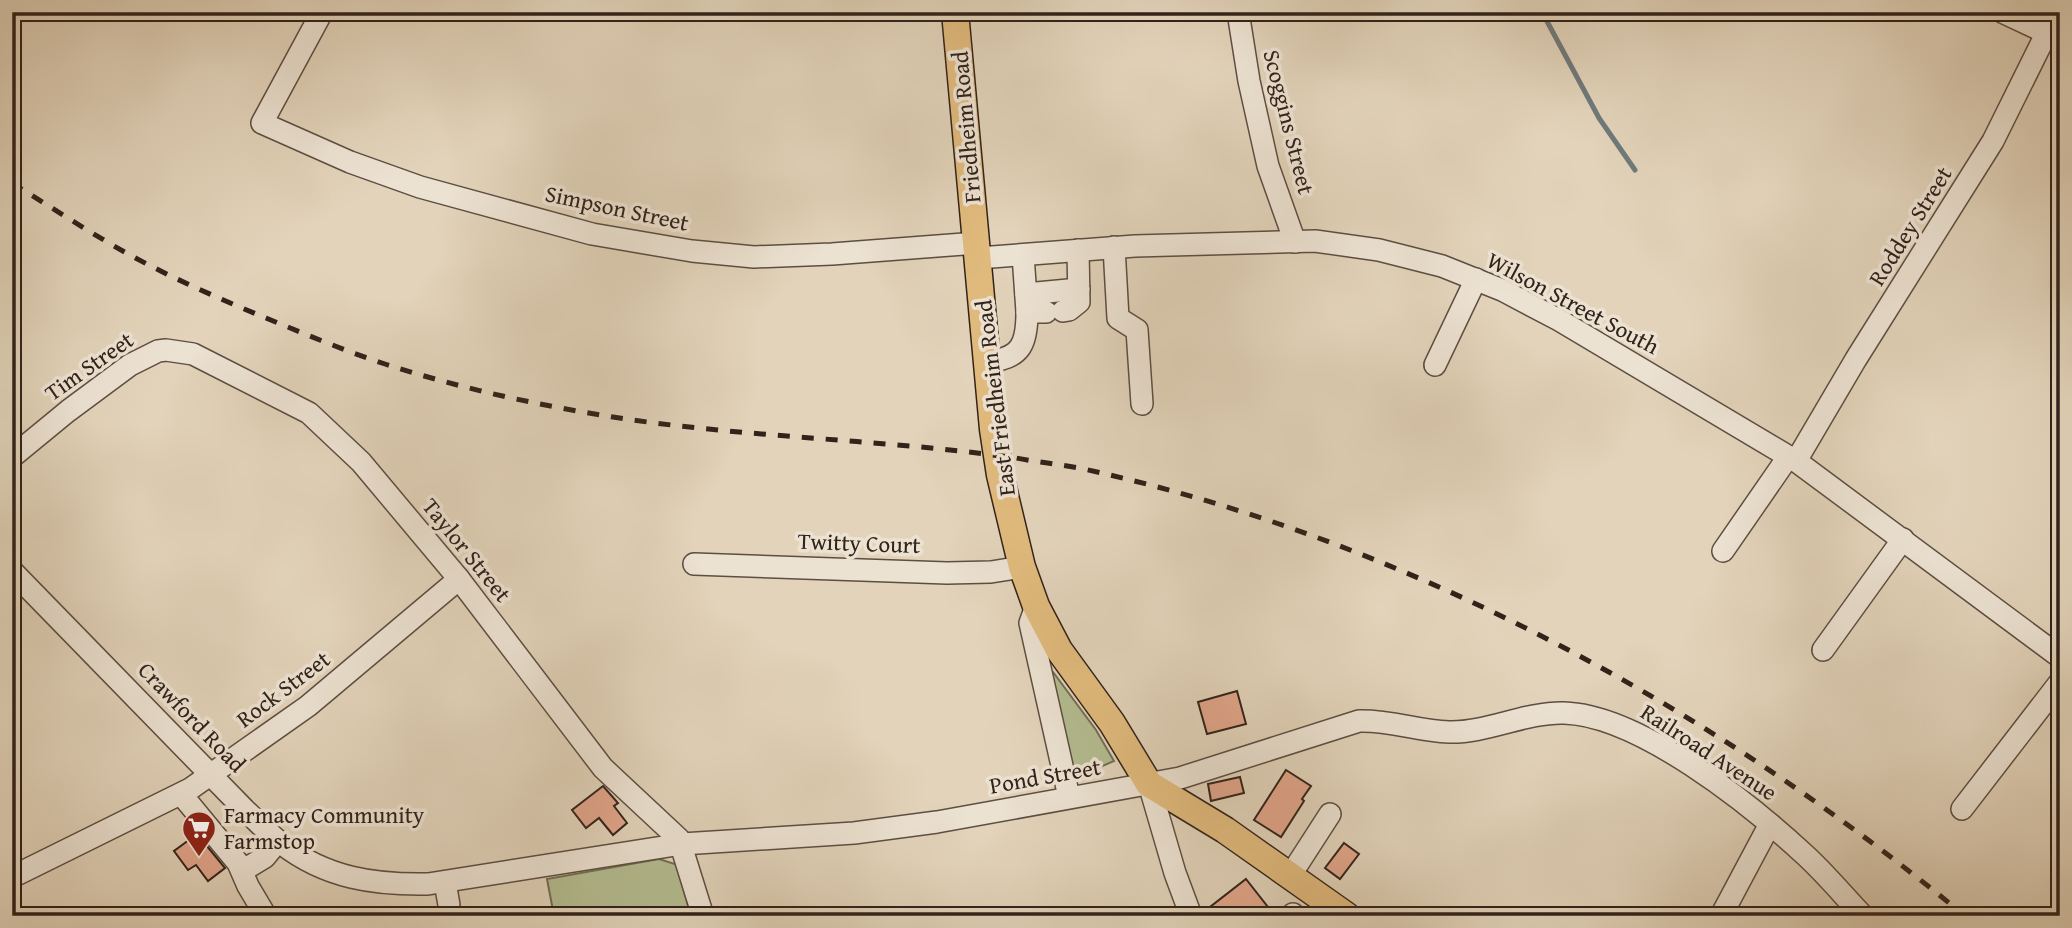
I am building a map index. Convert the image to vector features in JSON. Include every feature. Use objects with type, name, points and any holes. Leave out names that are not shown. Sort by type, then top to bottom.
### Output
[{"type":"main road","name":"Friedheim Road","points":[[956,12],[978,250]]},
{"type":"main road","name":"East Friedheim Road","points":[[978,250],[1000,475],[1022,566],[1035,606]]},
{"type":"main road","points":[[1035,606],[1059,650],[1112,723],[1149,784],[1225,830],[1347,916]]},
{"type":"street","name":"Simpson Street","points":[[322,12],[262,123],[350,162],[420,187],[592,234],[667,247],[754,257],[978,250]]},
{"type":"street","name":"Scoggins Street","points":[[1238,12],[1249,81],[1268,166],[1295,242]]},
{"type":"street","points":[[2002,12],[2053,34]]},
{"type":"street","name":"Roddey Street","points":[[1724,551],[1792,459],[1843,382],[1993,141],[2053,34],[2057,12]]},
{"type":"street","name":"Wilson Street South","points":[[978,250],[1023,255],[1114,247],[1315,241],[1379,250],[1442,266],[1502,290],[1559,320],[1792,459],[2060,657]]},
{"type":"street","points":[[1114,247],[1118,318],[1137,330],[1142,404]]},
{"type":"street","points":[[1040,307],[1069,310],[1079,302],[1077,250]]},
{"type":"street","points":[[988,362],[999,361],[1012,355],[1027,338],[1040,307],[1023,255]]},
{"type":"street","points":[[1435,365],[1476,279]]},
{"type":"street","points":[[1040,307],[1079,289]]},
{"type":"street","name":"Tim Street","points":[[12,457],[130,365],[158,351],[166,350]]},
{"type":"street","name":"Taylor Street","points":[[166,350],[193,354],[309,413],[361,462],[459,579],[603,768],[669,828],[682,844]]},
{"type":"street","points":[[1823,650],[1903,539]]},
{"type":"street","name":"Twitty Court","points":[[694,564],[968,573],[1022,566]]},
{"type":"street","name":"Crawford Road","points":[[12,571],[278,841],[326,869],[366,882],[388,885],[445,883],[682,844]]},
{"type":"street","name":"Rock Street","points":[[12,877],[181,794],[309,706],[459,579]]},
{"type":"street","name":"East Friedheim Road","points":[[1035,606],[1030,623],[1069,797]]},
{"type":"street","points":[[1962,809],[2060,682]]},
{"type":"street","name":"Railroad Avenue","points":[[1409,725],[1448,732],[1465,731],[1546,713],[1567,713],[1625,727],[1714,782],[1770,824],[1807,856],[1863,916]]},
{"type":"street","name":"Pond Street","points":[[682,844],[854,833],[937,822],[1198,774],[1359,721],[1389,721],[1409,725]]},
{"type":"street","points":[[1149,784],[1175,873],[1191,916]]},
{"type":"street","points":[[181,794],[238,863],[247,886],[264,914]]},
{"type":"street","points":[[1290,876],[1330,814]]},
{"type":"street","points":[[1721,916],[1770,824]]},
{"type":"street","points":[[242,871],[265,857],[278,841]]},
{"type":"street","points":[[682,844],[703,916]]},
{"type":"street","points":[[445,883],[449,905]]},
{"type":"green space","points":[[1050,672],[1053,672],[1096,730],[1114,761],[1100,767],[1071,772]]},
{"type":"green space","points":[[659,859],[677,867],[691,916],[554,916],[547,879]]},
{"type":"building","points":[[1237,691],[1246,724],[1207,734],[1198,702]]},
{"type":"building","points":[[1286,770],[1311,786],[1281,837],[1254,820]]},
{"type":"building","points":[[1240,777],[1244,793],[1211,801],[1208,784]]},
{"type":"building","points":[[603,786],[618,803],[614,806],[627,823],[613,835],[599,818],[586,828],[572,810]]},
{"type":"building","name":"Farmacy Community Farmstop","points":[[197,834],[225,868],[208,881],[196,865],[188,870],[174,851]]},
{"type":"building","points":[[1344,843],[1359,854],[1340,879],[1325,868]]},
{"type":"building","points":[[1246,879],[1275,916],[1217,916],[1210,907]]},
{"type":"waterway","points":[[1542,12],[1599,118],[1635,170]]},
{"type":"railway","points":[[12,183],[115,247],[197,288],[340,348],[441,381],[556,407],[663,424],[966,452],[1079,468],[1200,499],[1318,538],[1435,585],[1548,640],[1658,700],[1765,767],[1867,839],[1965,916]]},
{"type":"place","name":"Farmacy Community Farmstop","points":[[199,858]]}]
